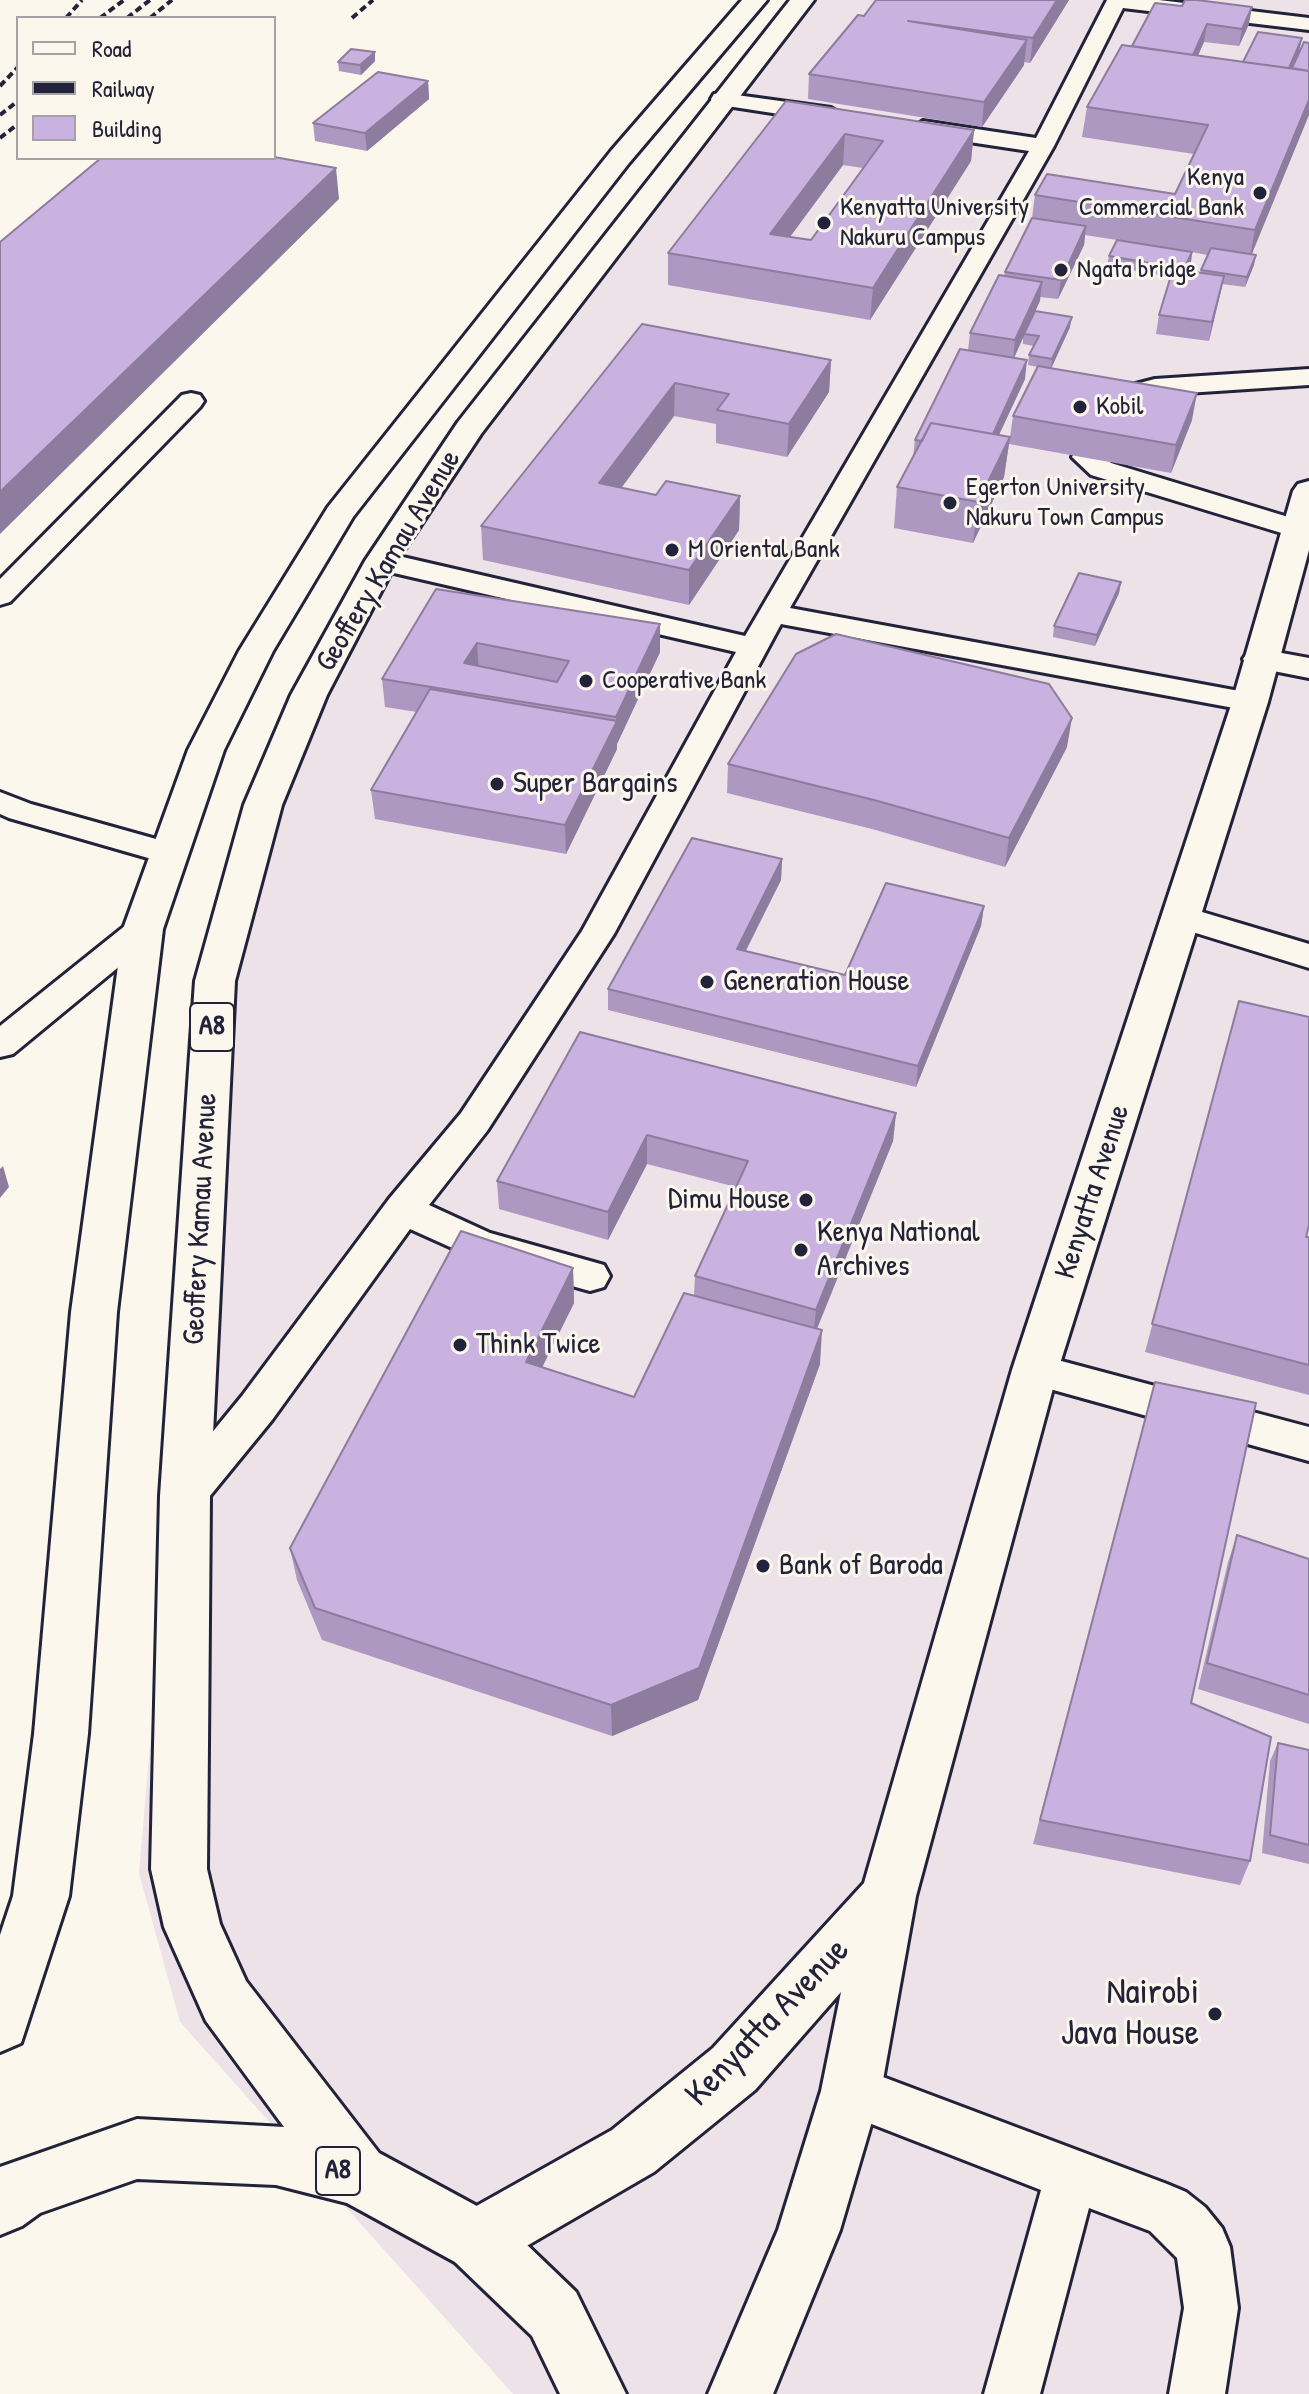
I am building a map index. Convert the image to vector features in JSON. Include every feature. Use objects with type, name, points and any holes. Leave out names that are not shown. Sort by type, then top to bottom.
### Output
[{"type":"main road","name":"Geoffery Kamau Avenue","points":[[0,2023],[41,1896],[61,1734],[94,1312],[143,929],[169,853],[213,736],[256,651],[339,514],[620,157],[755,0]]},
{"type":"main road","name":"Geoffery Kamau Avenue","points":[[357,2175],[226,2001],[192,1927],[179,1869],[185,1496],[215,981],[263,805],[309,695],[381,561],[469,429],[722,99],[802,0]]},
{"type":"main road","name":"Kenyatta Avenue","points":[[740,2394],[773,2323],[809,2230],[851,2091],[888,1896],[1035,1370],[1250,702],[1305,508]]},
{"type":"main road","points":[[1260,659],[1309,668]]},
{"type":"main road","name":"Kenyatta Avenue","points":[[477,2240],[633,2151],[734,2069],[888,1896]]},
{"type":"main road","name":"A8","points":[[0,2204],[22,2188],[137,2149],[276,2155],[357,2175],[477,2240],[554,2314],[594,2394]]},
{"type":"lane","points":[[185,1496],[257,1408],[402,1209],[474,1122],[597,934],[772,614],[1043,146],[1117,0],[1309,24]]},
{"type":"lane","points":[[722,99],[860,119]]},
{"type":"lane","points":[[906,125],[1043,146]]},
{"type":"lane","points":[[1109,406],[1129,394],[1155,387],[1309,377]]},
{"type":"lane","points":[[0,596],[191,401]]},
{"type":"lane","points":[[1085,457],[1101,469],[1305,508]]},
{"type":"lane","points":[[381,561],[754,647]]},
{"type":"lane","points":[[772,614],[1250,702]]},
{"type":"lane","points":[[0,802],[20,811],[169,853]]},
{"type":"lane","points":[[1182,917],[1309,956]]},
{"type":"lane","points":[[0,1045],[143,929]]},
{"type":"lane","points":[[402,1209],[479,1245],[590,1276]]},
{"type":"lane","points":[[1035,1370],[1309,1444]]},
{"type":"lane","points":[[851,2091],[1167,2211],[1186,2226],[1203,2247],[1211,2308],[1197,2394]]},
{"type":"lane","points":[[1012,2394],[1072,2174]]},
{"type":"shaded area","points":[[805,0],[1309,0],[1309,2394],[513,2394],[180,2022],[139,1873],[172,1490],[253,829],[444,449]]},
{"type":"building","points":[[876,0],[1057,0],[1033,38],[908,21],[1027,40],[984,102],[809,74],[858,15],[864,16]]},
{"type":"building","points":[[1185,0],[1252,7],[1242,29],[1207,24],[1193,55],[1132,46],[1155,3],[1182,6]]},
{"type":"building","points":[[1258,32],[1302,38],[1289,68],[1243,62]]},
{"type":"building","points":[[1304,42],[1309,43],[1309,71],[1292,68]]},
{"type":"building","points":[[1122,45],[1309,71],[1309,100],[1255,230],[1035,195],[1047,174],[1175,194],[1208,125],[1087,107]]},
{"type":"building","points":[[351,49],[375,52],[360,65],[338,62]]},
{"type":"building","points":[[378,72],[428,81],[365,133],[313,123]]},
{"type":"building","name":"Kenyatta University Nakuru Campus","points":[[786,101],[974,130],[873,288],[668,253]],"holes":[[[845,134],[883,141],[811,240],[770,234]]]},
{"type":"building","points":[[276,157],[336,168],[0,492],[0,242],[99,160],[276,160]]},
{"type":"building","points":[[1032,218],[1086,226],[1061,280],[1005,272]]},
{"type":"building","points":[[1117,240],[1192,252],[1184,269],[1109,256]]},
{"type":"building","points":[[1211,248],[1256,255],[1247,277],[1201,270]]},
{"type":"building","points":[[1173,269],[1224,276],[1212,322],[1159,315]]},
{"type":"building","points":[[999,275],[1042,282],[1015,340],[970,333]]},
{"type":"building","points":[[1035,311],[1072,317],[1052,359],[1029,355],[1039,336],[1024,334]]},
{"type":"building","points":[[642,324],[831,360],[789,424],[717,410],[729,394],[675,383],[599,483],[656,495],[666,481],[740,496],[689,570],[481,526]]},
{"type":"building","points":[[960,349],[1027,360],[993,434],[931,423],[922,441],[915,440]]},
{"type":"building","points":[[1038,366],[1197,393],[1176,445],[1013,416]]},
{"type":"building","points":[[931,423],[1010,437],[978,502],[897,487]]},
{"type":"building","points":[[1079,573],[1121,582],[1097,635],[1054,626]]},
{"type":"building","points":[[436,589],[660,624],[616,717],[382,679]],"holes":[[[477,643],[569,661],[557,682],[464,663]]]},
{"type":"building","points":[[836,634],[1049,684],[1072,718],[1009,838],[728,764],[796,654]]},
{"type":"building","name":"Super Bargains","points":[[430,689],[617,721],[565,825],[371,790]]},
{"type":"building","name":"Generation House","points":[[692,838],[782,859],[737,949],[845,975],[886,883],[984,906],[918,1066],[608,989]]},
{"type":"building","points":[[1239,1001],[1309,1017],[1309,1225],[1306,1237],[1309,1237],[1309,1365],[1152,1324]]},
{"type":"building","name":"Dimu House","points":[[580,1032],[896,1113],[816,1310],[695,1276],[748,1161],[647,1135],[608,1212],[497,1181]]},
{"type":"building","points":[[461,1231],[573,1268],[526,1362],[634,1397],[684,1293],[822,1330],[699,1668],[611,1705],[315,1608],[290,1548]]},
{"type":"building","points":[[1155,1382],[1256,1403],[1191,1703],[1271,1737],[1250,1861],[1040,1820]]},
{"type":"building","points":[[1237,1535],[1309,1559],[1309,1695],[1207,1663]]},
{"type":"building","points":[[1278,1743],[1309,1750],[1309,1845],[1270,1835]]},
{"type":"railway","points":[[68,16],[82,0]]},
{"type":"railway","points":[[103,16],[124,0]]},
{"type":"railway","points":[[130,16],[150,0]]},
{"type":"railway","points":[[152,16],[172,0]]},
{"type":"railway","points":[[352,18],[373,0]]},
{"type":"railway","points":[[0,86],[16,69]]},
{"type":"railway","points":[[0,115],[16,103]]},
{"type":"railway","points":[[0,138],[16,126]]},
{"type":"place","name":"Kenya Commercial Bank","points":[[1260,193]]},
{"type":"place","name":"Kenyatta University Nakuru Campus","points":[[824,223]]},
{"type":"place","name":"Ngata bridge","points":[[1061,270]]},
{"type":"place","name":"Kobil","points":[[1080,407]]},
{"type":"place","name":"Egerton University Nakuru Town Campus","points":[[950,503]]},
{"type":"place","name":"M Oriental Bank","points":[[672,550]]},
{"type":"place","name":"Cooperative Bank","points":[[586,681]]},
{"type":"place","name":"Super Bargains","points":[[497,784]]},
{"type":"place","name":"Generation House","points":[[707,982]]},
{"type":"place","name":"Dimu House","points":[[806,1200]]},
{"type":"place","name":"Kenya National Archives","points":[[801,1250]]},
{"type":"place","name":"Think Twice","points":[[460,1345]]},
{"type":"place","name":"Bank of Baroda","points":[[763,1566]]},
{"type":"place","name":"Nairobi Java House","points":[[1215,2014]]}]
